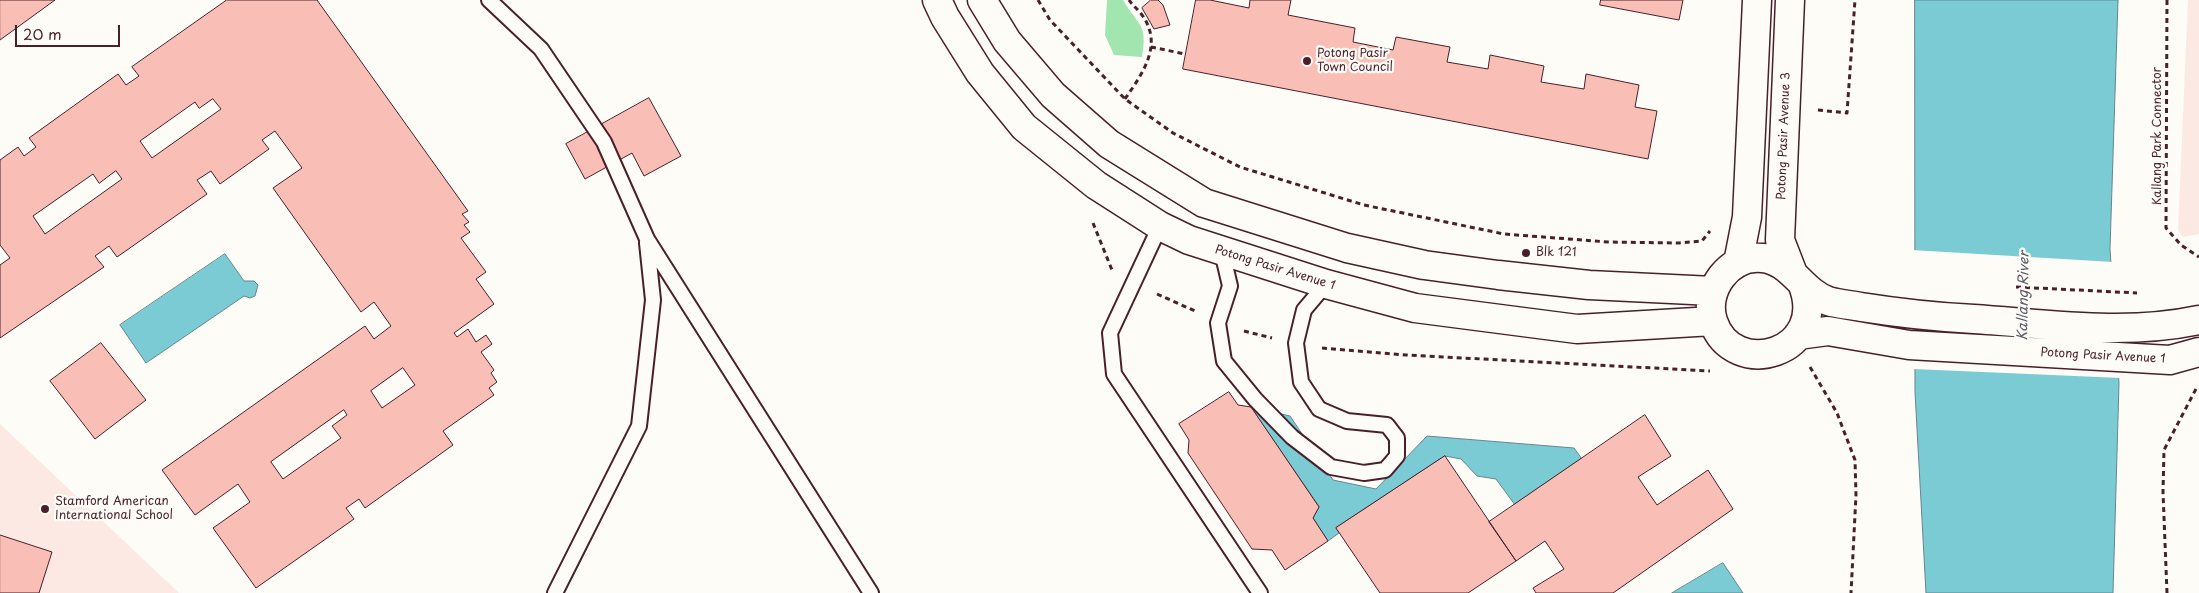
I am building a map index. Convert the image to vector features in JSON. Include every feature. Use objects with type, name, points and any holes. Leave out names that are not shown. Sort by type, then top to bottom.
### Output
[{"type":"street","name":"Potong Pasir Avenue 1","points":[[937,0],[980,73],[1024,127],[1096,185],[1160,226],[1189,240],[1222,252],[1326,284],[1415,308],[1577,329],[1713,321],[1720,335],[1730,346],[1744,353],[1759,355],[1774,353],[1788,346],[1805,324],[1808,298],[1797,277]]},
{"type":"street","points":[[982,0],[1008,41],[1053,95],[1109,144],[1204,203],[1347,248],[1424,265],[1589,285],[1713,291]]},
{"type":"street","points":[[1738,263],[1747,217],[1757,0]]},
{"type":"street","name":"Potong Pasir Avenue 3","points":[[1790,0],[1780,240],[1797,277]]},
{"type":"street","points":[[1713,321],[1711,306],[1713,291],[1719,280],[1727,270],[1738,263],[1763,258],[1797,277],[1826,300],[1905,314],[2107,328],[2168,327],[2199,320]]},
{"type":"street","name":"Potong Pasir Avenue 1","points":[[1798,335],[1828,330],[1909,345],[2170,360],[2199,352]]},
{"type":"lane","points":[[489,0],[541,49],[604,142],[647,239],[871,593]]},
{"type":"lane","points":[[1160,226],[1110,333],[1114,374],[1260,593]]},
{"type":"lane","points":[[555,593],[639,426],[653,300],[647,239]]},
{"type":"lane","points":[[1222,252],[1230,286],[1218,322],[1224,361],[1255,399],[1292,437],[1331,468],[1364,473],[1385,470],[1397,456],[1397,438],[1387,425],[1348,421],[1319,409],[1301,382],[1296,343],[1304,310],[1326,284]]},
{"type":"path","points":[[1038,0],[1050,20],[1125,100],[1173,132],[1240,167],[1364,205],[1504,234],[1599,241],[1679,243],[1702,241],[1712,229]]},
{"type":"path","points":[[1125,100],[1147,66],[1152,48],[1150,30],[1142,15],[1129,0]]},
{"type":"path","points":[[1815,110],[1847,112],[1855,0]]},
{"type":"path","name":"Kallang Park Connector","points":[[2167,0],[2166,228],[2181,245],[2199,257]]},
{"type":"path","points":[[1152,48],[1186,54]]},
{"type":"path","points":[[1810,366],[1837,412],[1855,460],[1856,495],[1851,593]]},
{"type":"path","points":[[2167,593],[2162,492],[2164,450],[2199,385]]},
{"type":"path","points":[[2194,395],[2199,398]]},
{"type":"shaded area","points":[[2188,0],[2199,0],[2199,234],[2183,237],[2178,230]]},
{"type":"shaded area","name":"Stamford American International School","points":[[0,424],[179,593],[0,593]]},
{"type":"green space","points":[[1107,0],[1123,0],[1140,26],[1144,37],[1142,57],[1114,55],[1105,35]]},
{"type":"water","name":"Kallang River","points":[[1915,0],[2118,0],[2110,249],[2119,383],[2113,593],[1926,593],[1915,392]]},
{"type":"water","points":[[225,254],[244,281],[254,281],[258,285],[255,296],[250,298],[244,296],[146,363],[120,325]]},
{"type":"water","points":[[1251,407],[1290,416],[1333,480],[1376,489],[1427,436],[1574,448],[1582,459],[1515,505],[1496,479],[1477,476],[1461,459],[1445,456],[1336,528],[1339,533],[1328,541],[1313,518],[1319,507]]},
{"type":"water","points":[[1723,563],[1743,593],[1672,593]]},
{"type":"pier","points":[[1912,250],[2113,262],[2121,378],[1913,369]]},
{"type":"building","points":[[0,0],[55,0],[0,40]]},
{"type":"building","points":[[227,0],[317,0],[468,211],[462,214],[469,222],[464,225],[470,232],[461,238],[486,272],[476,279],[494,304],[454,333],[457,337],[468,329],[476,342],[486,335],[492,344],[481,352],[494,370],[491,373],[497,382],[489,388],[494,395],[443,431],[453,445],[365,508],[359,499],[346,508],[354,519],[256,588],[213,528],[250,502],[238,484],[195,515],[162,470],[365,326],[374,339],[391,326],[374,302],[361,312],[273,188],[302,168],[275,131],[262,140],[269,149],[220,184],[211,171],[197,180],[207,194],[117,257],[109,246],[95,256],[104,267],[0,338],[0,265],[10,258],[0,245],[0,160],[18,147],[24,156],[36,147],[29,138],[118,74],[126,85],[139,76],[132,67]],"holes":[[[213,99],[221,109],[152,158],[140,141],[195,102],[199,108]],[[116,171],[122,179],[45,234],[33,216],[93,174],[99,183]],[[403,368],[415,385],[382,408],[371,391]],[[344,410],[347,415],[332,426],[341,438],[283,479],[271,462]]]},
{"type":"building","points":[[1151,0],[1158,0],[1163,5],[1170,25],[1154,29],[1142,8]]},
{"type":"building","points":[[1196,0],[1210,0],[1249,8],[1250,0],[1291,0],[1288,15],[1355,28],[1353,42],[1393,50],[1396,37],[1450,47],[1447,62],[1488,69],[1490,55],[1544,66],[1541,82],[1584,89],[1586,74],[1639,85],[1635,107],[1657,111],[1648,159],[1183,69]]},
{"type":"building","points":[[1601,0],[1683,0],[1679,20],[1600,5]]},
{"type":"building","points":[[649,98],[681,156],[644,176],[632,153],[585,179],[566,144]]},
{"type":"building","points":[[101,343],[146,400],[95,439],[50,381]]},
{"type":"building","points":[[1229,392],[1238,405],[1251,407],[1319,507],[1313,518],[1328,541],[1285,570],[1272,550],[1252,549],[1188,453],[1189,440],[1179,424]]},
{"type":"building","points":[[1645,415],[1671,456],[1638,477],[1657,505],[1708,470],[1733,509],[1613,593],[1536,593],[1533,588],[1564,569],[1545,541],[1516,561],[1489,522]]},
{"type":"building","points":[[1445,456],[1516,561],[1468,593],[1380,593],[1336,528]]},
{"type":"building","points":[[0,535],[52,552],[39,593],[0,593]]},
{"type":"place","name":"Potong Pasir Town Council","points":[[1307,61]]},
{"type":"place","name":"Blk 121","points":[[1526,253]]},
{"type":"place","name":"Stamford American International School","points":[[45,509]]}]
